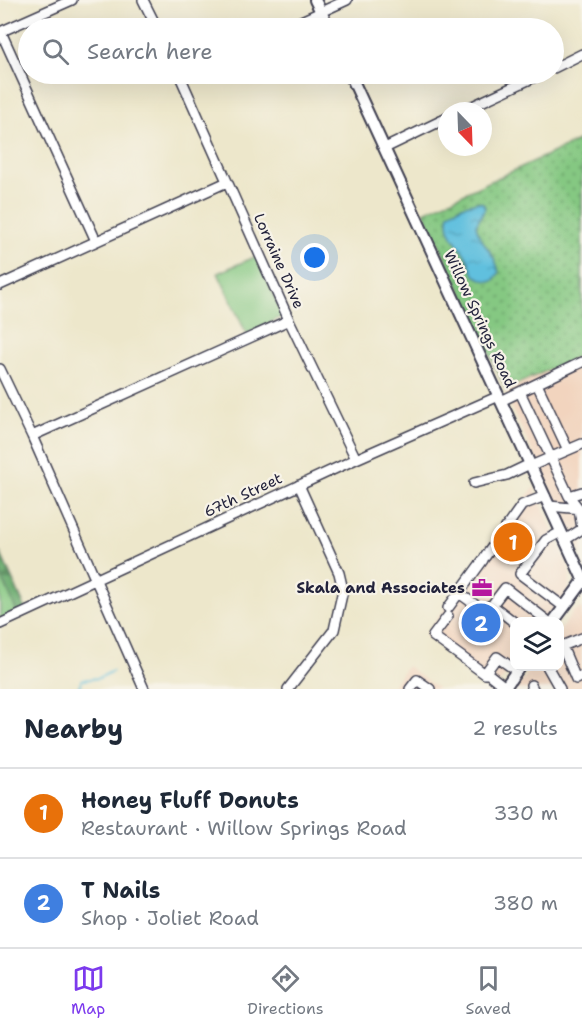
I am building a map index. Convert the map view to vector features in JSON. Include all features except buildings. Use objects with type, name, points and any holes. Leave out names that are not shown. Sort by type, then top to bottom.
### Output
[{"type":"main road","points":[[315,0],[324,18]]},
{"type":"main road","name":"Willow Springs Road","points":[[355,84],[582,577]]},
{"type":"main road","points":[[555,617],[582,583]]},
{"type":"main road","points":[[504,688],[517,671]]},
{"type":"street","points":[[32,18],[72,0]]},
{"type":"street","points":[[143,0],[152,18]]},
{"type":"street","points":[[308,18],[347,0]]},
{"type":"street","points":[[18,24],[1,32],[18,69]]},
{"type":"street","points":[[564,63],[582,54]]},
{"type":"street","points":[[25,84],[96,241]]},
{"type":"street","name":"Lorraine Drive","points":[[187,84],[227,182],[289,320],[356,459]]},
{"type":"street","points":[[481,102],[520,84]]},
{"type":"street","points":[[385,148],[438,122]]},
{"type":"street","points":[[0,285],[227,182]]},
{"type":"street","points":[[32,436],[289,320]]},
{"type":"street","name":"67th Street","points":[[0,624],[356,459],[500,398],[520,392],[582,362]]},
{"type":"street","points":[[0,369],[144,689]]},
{"type":"street","points":[[537,384],[568,450]]},
{"type":"street","points":[[520,392],[569,496],[581,509],[582,529],[546,540],[520,574],[564,607]]},
{"type":"street","points":[[474,483],[507,475],[582,444]]},
{"type":"street","points":[[288,689],[334,630],[342,603],[343,590],[339,573],[299,485]]},
{"type":"street","points":[[569,496],[582,492]]},
{"type":"street","points":[[504,688],[486,672],[484,674],[433,636],[459,593],[522,505],[547,501],[581,509]]},
{"type":"street","points":[[459,593],[481,609],[492,605],[505,588],[545,617]]},
{"type":"street","points":[[492,605],[510,619]]},
{"type":"street","points":[[582,638],[562,646],[576,679],[582,676]]},
{"type":"street","points":[[486,672],[497,657],[510,664]]},
{"type":"street","points":[[550,671],[561,689]]},
{"type":"street","points":[[410,689],[417,680],[430,689]]},
{"type":"shaded area","points":[[582,355],[582,554],[511,408],[506,389]]},
{"type":"shaded area","points":[[534,487],[569,568],[568,589],[561,602],[549,617],[510,617],[510,669],[497,686],[425,635]]},
{"type":"shaded area","points":[[582,608],[582,689],[515,689],[529,671],[564,671],[564,625],[574,611]]},
{"type":"shaded area","points":[[407,666],[438,689],[390,689]]},
{"type":"green space","points":[[582,139],[582,355],[506,389],[424,212]]},
{"type":"green space","points":[[257,256],[283,316],[247,335],[218,273]]},
{"type":"green space","points":[[0,552],[26,610],[0,622]]},
{"type":"green space","points":[[0,573],[17,612],[0,620]]},
{"type":"water","points":[[483,203],[485,208],[476,225],[480,237],[495,260],[499,273],[493,281],[475,276],[448,226],[449,213],[462,206]]},
{"type":"waterway","points":[[78,689],[82,680],[99,678],[113,671]]},
{"type":"place","name":"Honey Fluff Donuts","points":[[513,542]]},
{"type":"place","name":"Skala and Associates","points":[[482,588]]},
{"type":"place","name":"T Nails","points":[[481,623]]}]
